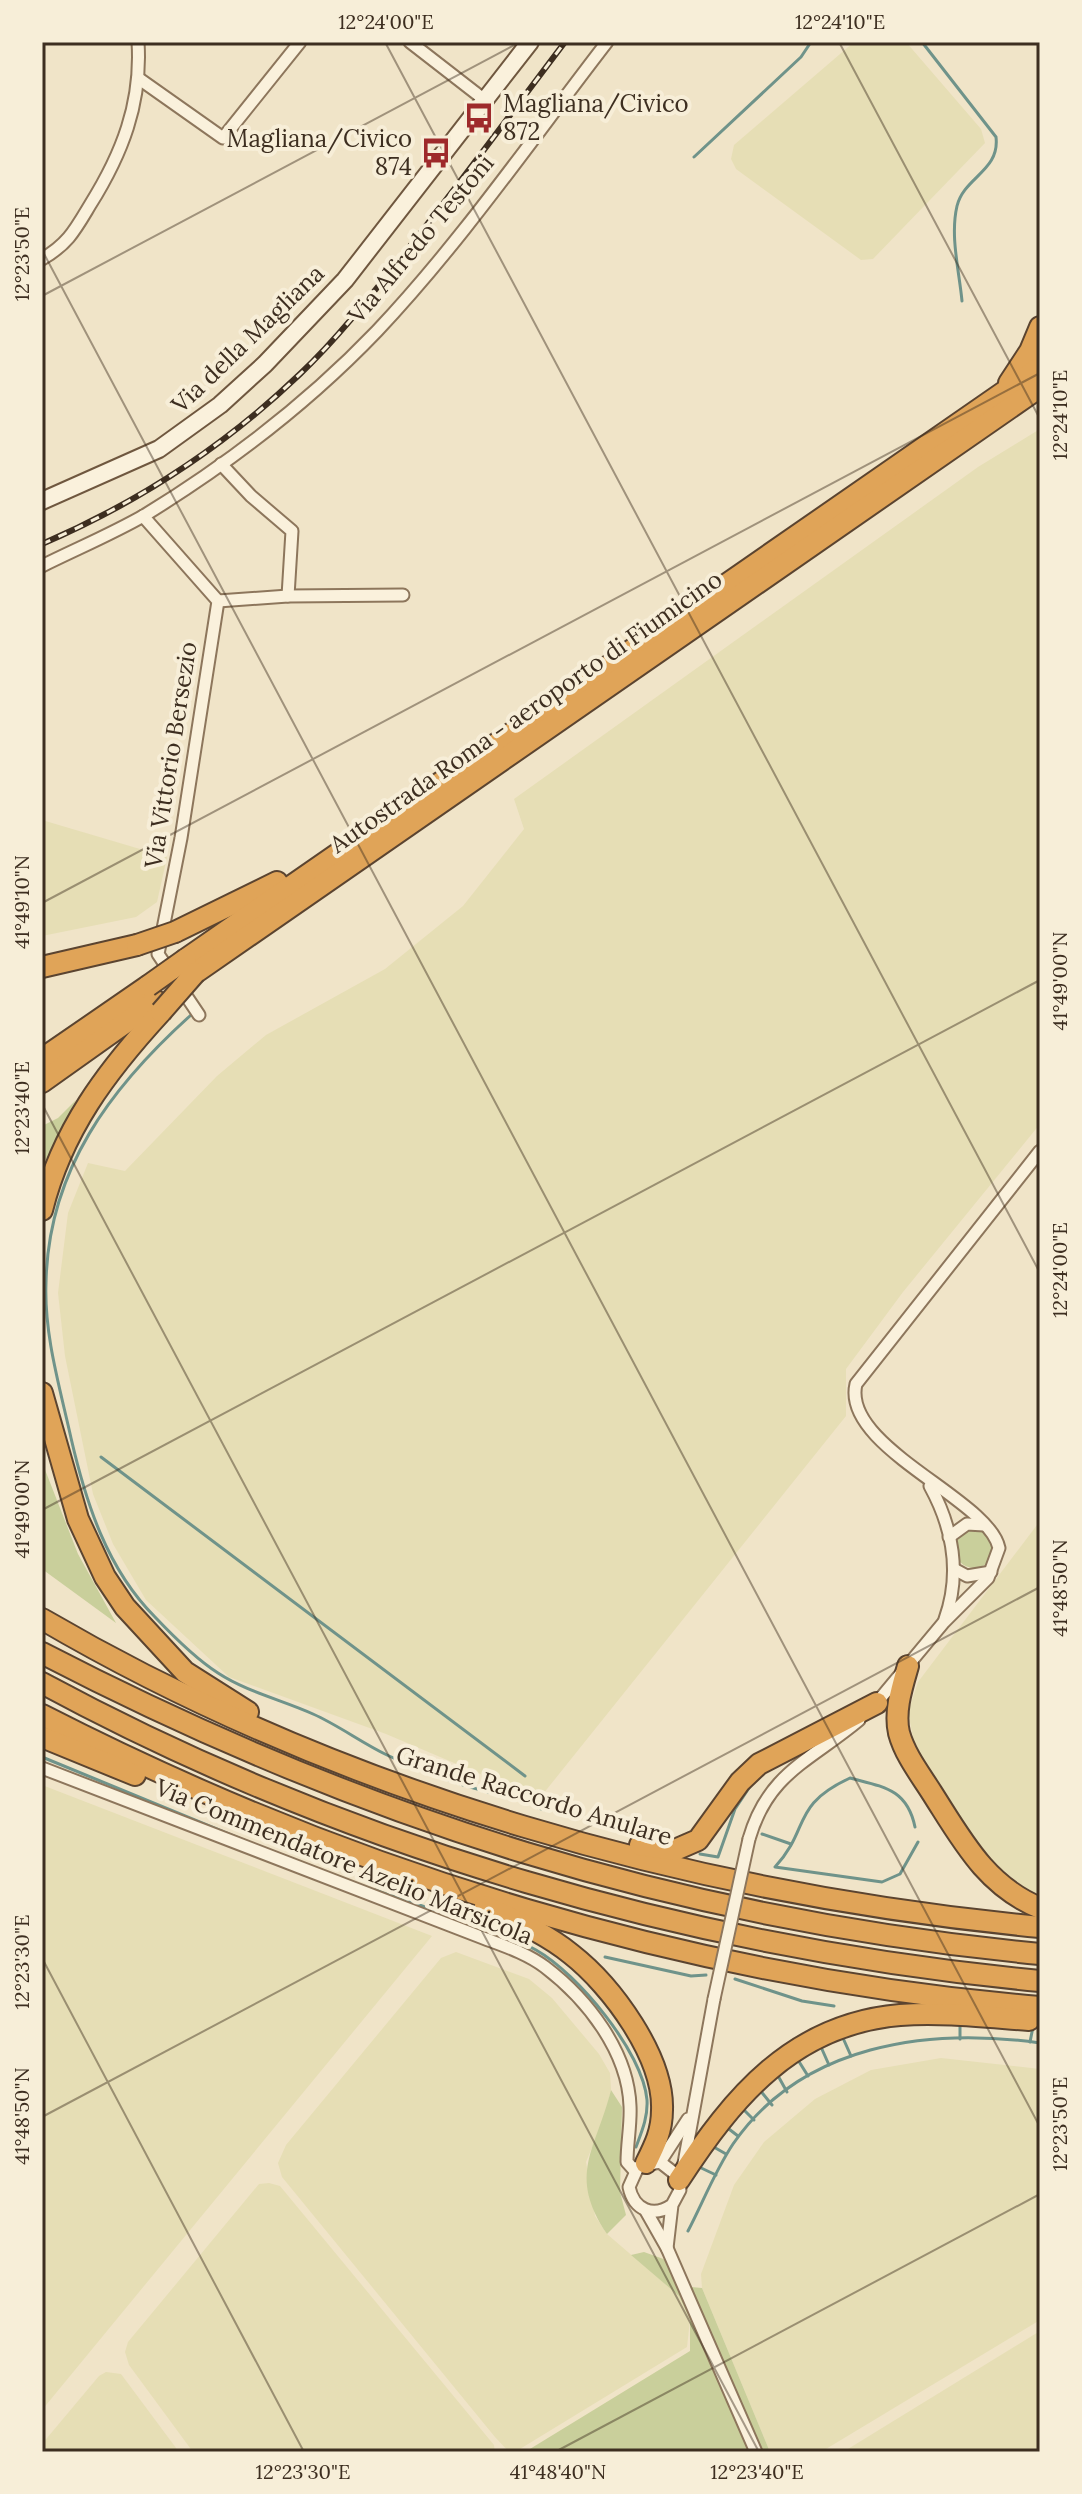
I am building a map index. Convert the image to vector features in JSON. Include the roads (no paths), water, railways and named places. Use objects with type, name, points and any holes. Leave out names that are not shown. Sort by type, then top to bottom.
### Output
[{"type":"highway","points":[[1002,403],[1040,327]]},
{"type":"highway","name":"Autostrada Roma - aeroporto di Fiumicino","points":[[190,966],[1002,403],[1040,367]]},
{"type":"highway","name":"Autostrada Roma - aeroporto di Fiumicino","points":[[42,1082],[155,999],[190,966],[399,813],[1002,403],[1040,387]]},
{"type":"highway","points":[[1002,403],[1040,395]]},
{"type":"highway","points":[[42,967],[137,945],[175,932],[250,897],[399,813]]},
{"type":"highway","points":[[42,1210],[59,1156],[77,1117],[155,999],[190,966]]},
{"type":"highway","name":"Autostrada Roma - aeroporto di Fiumicino","points":[[42,1059],[155,999]]},
{"type":"highway","points":[[43,1391],[78,1519],[105,1577],[125,1607],[185,1672],[265,1722],[358,1769]]},
{"type":"highway","name":"Grande Raccordo Anulare","points":[[42,1619],[136,1673],[358,1769],[501,1819],[649,1861],[793,1892],[896,1911],[1040,1927]]},
{"type":"highway","points":[[42,1653],[157,1711],[290,1771],[428,1823],[582,1872],[811,1923],[897,1938],[1040,1954]]},
{"type":"highway","points":[[908,1666],[898,1719],[902,1742],[912,1762],[976,1861],[1001,1887],[1040,1908]]},
{"type":"highway","points":[[42,1683],[113,1721],[277,1794],[539,1885],[637,1913],[783,1945],[920,1967],[1040,1981]]},
{"type":"highway","points":[[501,1819],[581,1831],[656,1849],[683,1848],[707,1832],[735,1789],[759,1764],[877,1703]]},
{"type":"highway","points":[[42,1715],[196,1791],[431,1880],[625,1937],[772,1971],[892,1990],[1040,2007]]},
{"type":"highway","points":[[42,1737],[174,1790],[252,1812]]},
{"type":"highway","points":[[431,1880],[557,1944],[590,1971],[611,1995],[641,2040],[660,2086],[663,2108],[660,2131],[647,2165]]},
{"type":"highway","points":[[679,2180],[743,2091],[788,2056],[827,2035],[860,2023],[901,2015],[1040,2021]]},
{"type":"main road","name":"Via della Magliana","points":[[42,501],[159,449],[220,405],[311,319],[530,42]]},
{"type":"street","points":[[42,259],[64,246],[114,166],[130,125],[138,78],[138,42]]},
{"type":"street","points":[[138,78],[223,138],[300,42]]},
{"type":"street","points":[[410,42],[486,101]]},
{"type":"street","name":"Via Alfredo Testoni","points":[[42,566],[143,516],[221,464],[299,403],[374,334],[417,287],[607,42]]},
{"type":"street","points":[[221,464],[251,496],[292,531],[288,596]]},
{"type":"street","points":[[143,516],[218,601],[288,596],[403,595]]},
{"type":"street","name":"Via Vittorio Bersezio","points":[[199,1015],[158,954],[218,601]]},
{"type":"street","points":[[667,2248],[672,2205],[680,2190],[679,2180],[714,1999],[749,1839],[760,1807],[778,1780],[845,1731],[877,1703],[944,1622],[991,1572],[999,1548],[985,1525],[926,1479],[860,1418],[854,1400],[856,1384],[1040,1151]]},
{"type":"street","points":[[926,1479],[945,1515],[954,1569],[955,1587],[944,1622]]},
{"type":"street","points":[[949,1537],[967,1524],[985,1525]]},
{"type":"street","points":[[954,1569],[967,1576],[991,1572]]},
{"type":"street","name":"Via Commendatore Azelio Marsicola","points":[[42,1768],[526,1955],[546,1968],[589,2011],[611,2042],[624,2072],[630,2105],[627,2162],[647,2165]]},
{"type":"street","points":[[672,2205],[657,2212],[646,2211],[638,2207],[630,2193],[647,2165],[677,2140],[692,2111]]},
{"type":"street","points":[[647,2165],[673,2169],[679,2180]]},
{"type":"street","points":[[646,2211],[667,2248],[756,2452]]},
{"type":"waterway","points":[[694,157],[801,57],[811,42]]},
{"type":"waterway","points":[[922,42],[996,137],[993,158],[967,188],[957,206],[955,241],[962,301]]},
{"type":"waterway","points":[[191,1015],[135,1071],[89,1134],[58,1204],[50,1242],[46,1283],[50,1342],[77,1462],[92,1511],[111,1556],[138,1598],[177,1639],[210,1667],[229,1680],[322,1718],[400,1761],[495,1794]]},
{"type":"waterway","points":[[101,1457],[525,1776]]},
{"type":"waterway","points":[[42,1757],[256,1845]]},
{"type":"waterway","points":[[915,1827],[900,1797],[883,1787],[850,1778],[831,1788],[809,1808],[793,1841],[775,1867],[882,1882],[900,1874],[918,1842]]},
{"type":"waterway","points":[[700,1854],[718,1857],[735,1809],[751,1785]]},
{"type":"waterway","points":[[538,1808],[546,1810]]},
{"type":"waterway","points":[[762,1834],[791,1844]]},
{"type":"waterway","points":[[375,1890],[517,1940],[536,1950],[570,1976],[621,2038],[643,2081],[647,2112],[636,2147]]},
{"type":"waterway","points":[[605,1957],[691,1976],[706,1975]]},
{"type":"waterway","points":[[735,1979],[802,2001],[834,2006]]},
{"type":"waterway","points":[[960,2023],[960,2039]]},
{"type":"waterway","points":[[1030,2042],[1033,2027]]},
{"type":"waterway","points":[[843,2038],[851,2056]]},
{"type":"waterway","points":[[688,2231],[733,2144],[761,2110],[794,2084],[831,2064],[870,2050],[912,2042],[954,2038],[1040,2043]]},
{"type":"waterway","points":[[821,2047],[829,2065]]},
{"type":"waterway","points":[[798,2060],[808,2076]]},
{"type":"waterway","points":[[777,2074],[787,2092]]},
{"type":"waterway","points":[[759,2089],[772,2105]]},
{"type":"waterway","points":[[744,2110],[754,2120]]},
{"type":"waterway","points":[[725,2126],[738,2136]]},
{"type":"waterway","points":[[712,2146],[726,2154]]},
{"type":"waterway","points":[[697,2166],[716,2175]]},
{"type":"railway","points":[[42,544],[112,510],[178,471],[241,425],[300,374],[342,330],[381,282],[565,42]]},
{"type":"place","name":"Magliana/Civico 872","points":[[479,118]]},
{"type":"place","name":"Magliana/Civico 874","points":[[436,153]]}]
